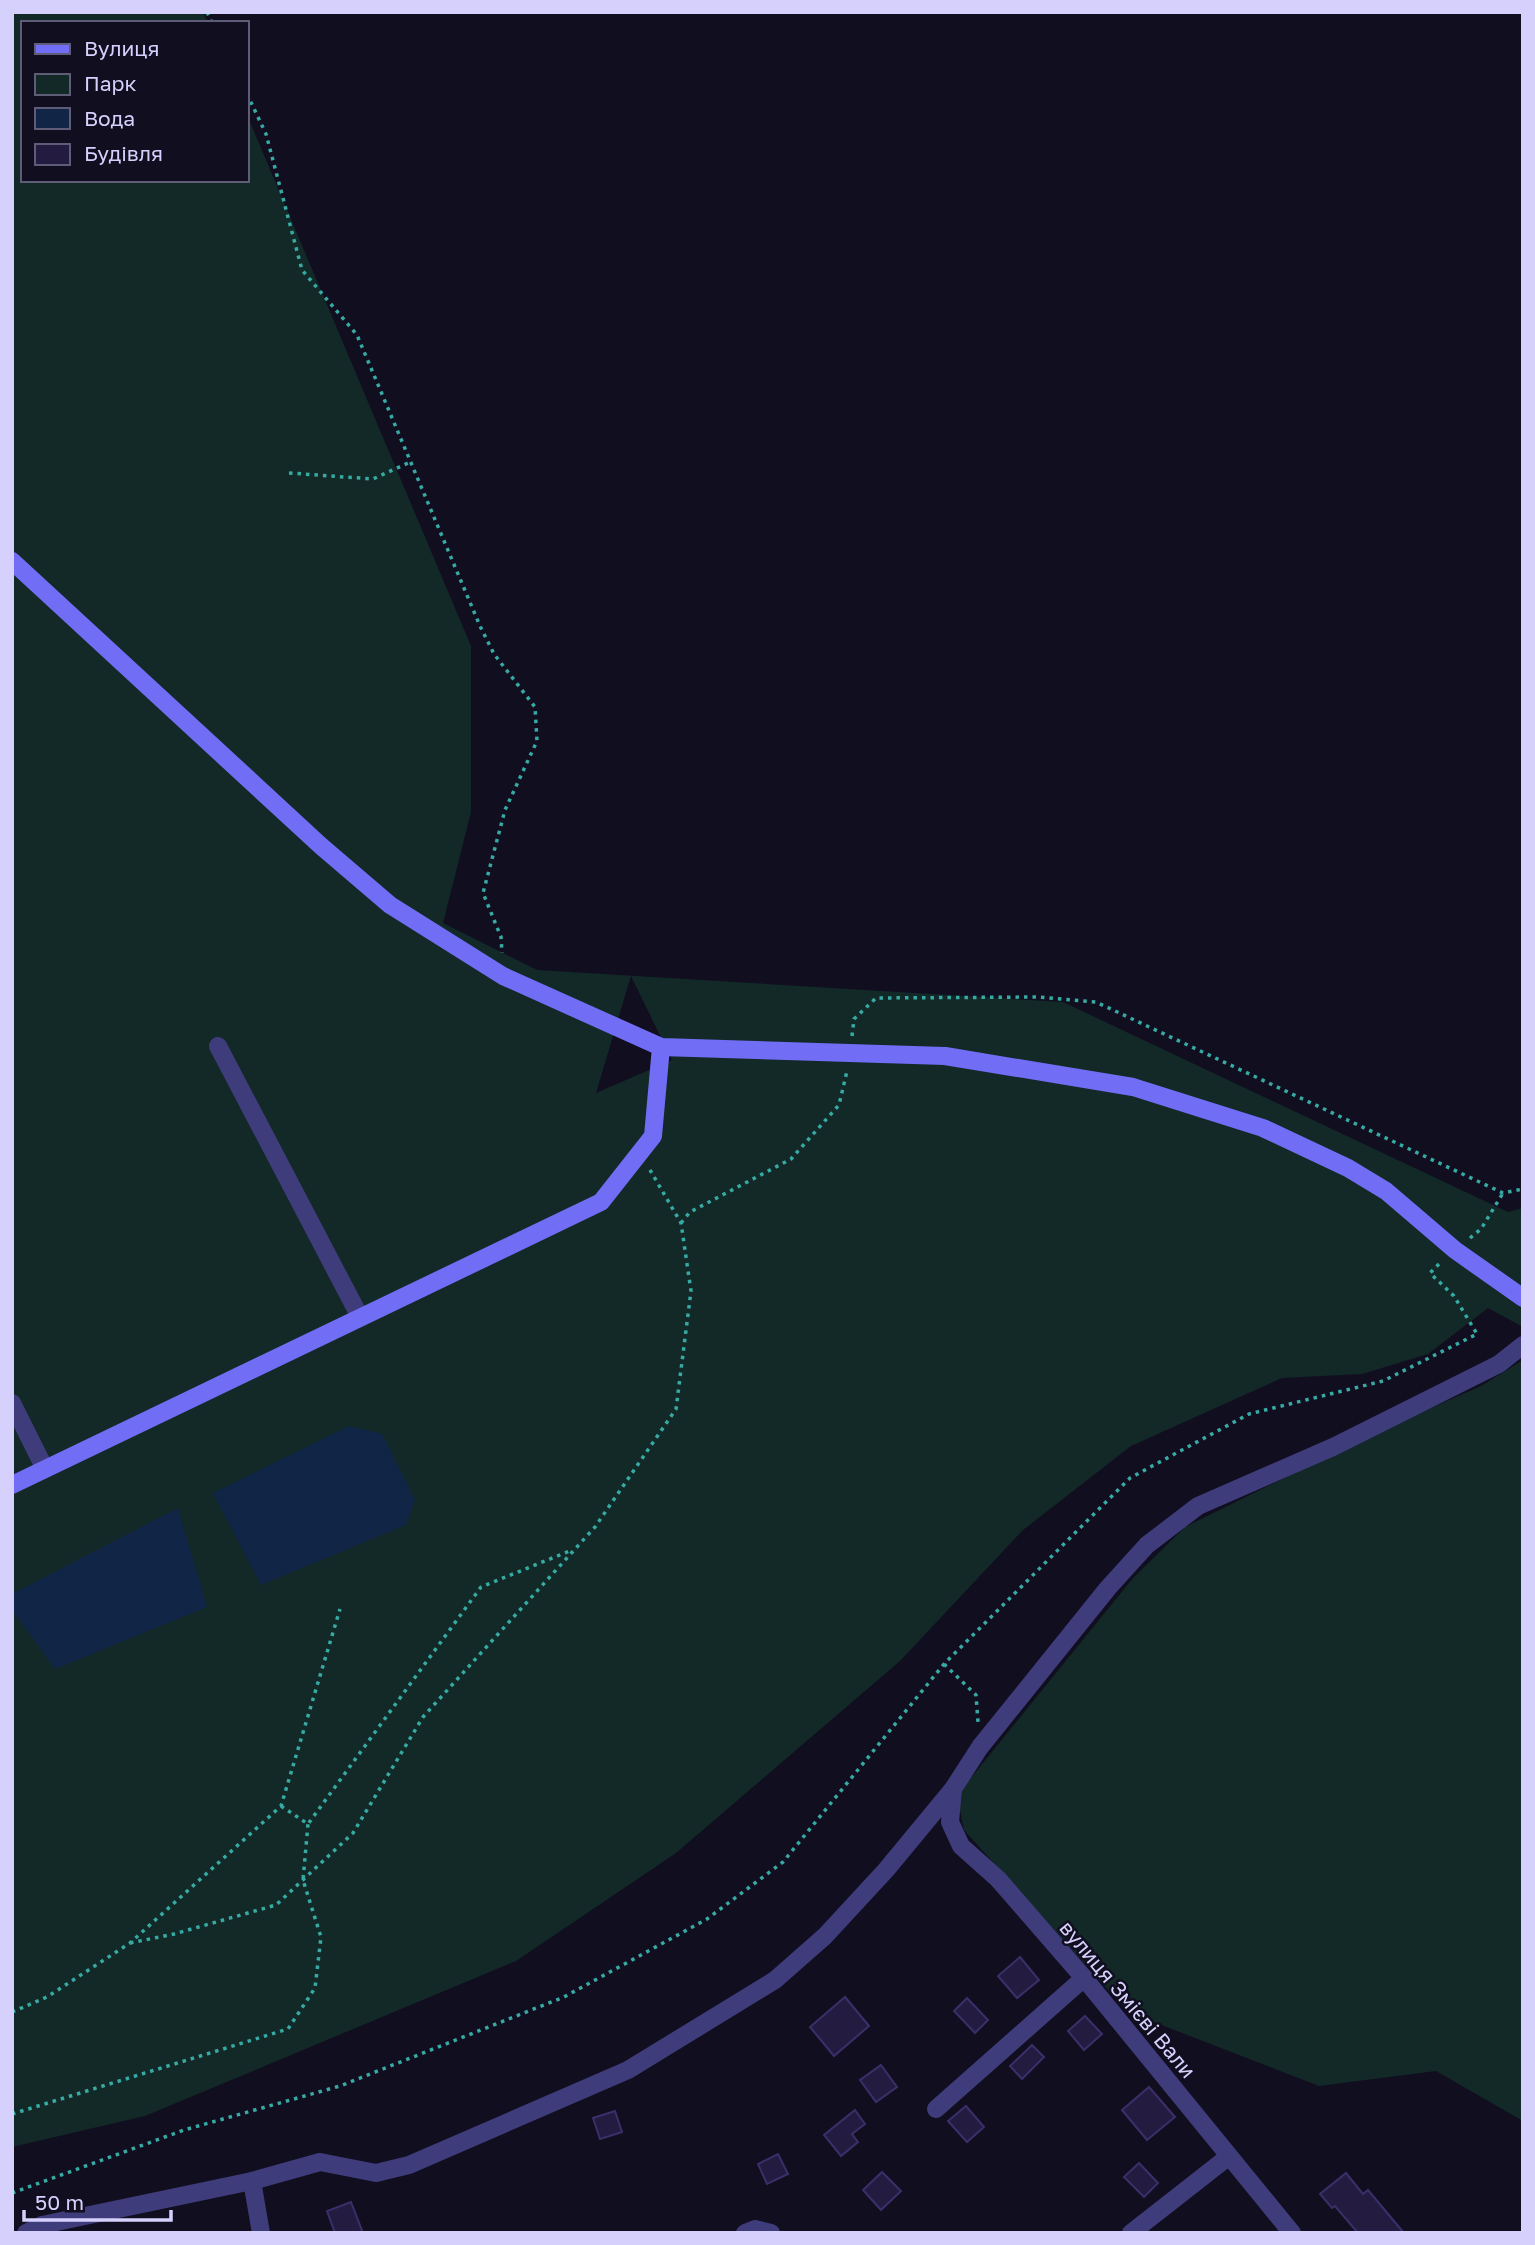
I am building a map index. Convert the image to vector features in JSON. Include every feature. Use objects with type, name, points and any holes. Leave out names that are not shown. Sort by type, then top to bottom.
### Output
[{"type":"street","points":[[12,561],[17,569],[321,846],[390,905],[503,976],[661,1047],[945,1056],[1133,1087],[1263,1128],[1348,1168],[1386,1191],[1455,1250],[1523,1298]]},
{"type":"street","points":[[218,1046],[360,1317]]},
{"type":"street","points":[[12,1485],[44,1467],[601,1202],[653,1136],[661,1047]]},
{"type":"street","points":[[26,2233],[42,2225],[252,2181],[320,2162],[376,2173],[409,2165],[628,2070],[775,1980],[825,1936],[953,1789],[980,1747],[1147,1545],[1198,1506],[1333,1447],[1499,1364],[1523,1345]]},
{"type":"street","points":[[12,1403],[44,1467]]},
{"type":"street","name":"вулиця Змієві Вали","points":[[953,1789],[950,1822],[961,1846],[998,1879],[1084,1979],[1292,2233]]},
{"type":"street","points":[[936,2109],[1084,1979]]},
{"type":"street","points":[[1131,2233],[1154,2226],[1228,2157]]},
{"type":"street","points":[[252,2181],[261,2233]]},
{"type":"street","points":[[745,2233],[755,2229],[771,2233]]},
{"type":"path","points":[[248,96],[266,134],[302,270],[357,335],[409,462],[494,654],[535,707],[537,741],[505,810],[483,893],[501,937],[503,976]]},
{"type":"path","points":[[289,473],[373,479],[409,462]]},
{"type":"path","points":[[130,1942],[174,1934],[276,1905],[353,1833],[423,1717],[595,1527],[676,1409],[691,1291],[681,1223],[658,1181],[638,1155]]},
{"type":"path","points":[[12,2193],[184,2130],[340,2086],[564,1997],[707,1920],[783,1862],[944,1664],[1130,1478],[1249,1414],[1383,1381],[1477,1334],[1454,1296],[1430,1273],[1481,1229],[1503,1193]]},
{"type":"path","points":[[12,2114],[288,2029],[315,1988],[321,1937],[303,1880],[308,1824],[481,1587],[575,1549]]},
{"type":"path","points":[[12,2012],[47,1997],[130,1942],[281,1806],[340,1609]]},
{"type":"path","points":[[944,1664],[976,1695],[980,1747]]},
{"type":"path","points":[[281,1806],[308,1824]]},
{"type":"green space","points":[[12,12],[203,12],[207,21],[21,21],[21,182],[248,182],[248,117],[471,646],[471,812],[443,923],[537,970],[1063,1002],[1508,1212],[1523,1208],[1523,1327],[1488,1308],[1428,1354],[1362,1374],[1282,1378],[1131,1446],[1023,1530],[900,1661],[676,1853],[516,1961],[145,2116],[12,2147]],"holes":[[[631,976],[672,1060],[596,1093]]]},
{"type":"green space","points":[[1523,1360],[1523,2121],[1436,2071],[1319,2086],[1128,2012],[964,1830],[957,1795],[1133,1578],[1185,1527],[1381,1430],[1481,1386]]},
{"type":"water","points":[[349,1426],[382,1434],[415,1500],[406,1525],[261,1585],[213,1493]]},
{"type":"water","points":[[178,1508],[207,1607],[55,1669],[12,1610],[12,1594]]},
{"type":"building","points":[[1020,1957],[1039,1980],[1017,1998],[998,1976]]},
{"type":"building","points":[[845,1997],[869,2026],[834,2056],[810,2027]]},
{"type":"building","points":[[967,1998],[988,2020],[975,2033],[954,2011]]},
{"type":"building","points":[[1085,2016],[1102,2034],[1084,2050],[1068,2031]]},
{"type":"building","points":[[1032,2045],[1044,2057],[1022,2079],[1010,2066]]},
{"type":"building","points":[[881,2065],[897,2087],[876,2102],[860,2080]]},
{"type":"building","points":[[1149,2087],[1175,2117],[1147,2140],[1122,2110]]},
{"type":"building","points":[[966,2106],[984,2127],[967,2142],[948,2121]]},
{"type":"building","points":[[855,2110],[865,2124],[852,2134],[858,2142],[841,2156],[824,2135]]},
{"type":"building","points":[[615,2111],[622,2132],[600,2139],[593,2118]]},
{"type":"building","points":[[778,2154],[788,2174],[767,2184],[758,2164]]},
{"type":"building","points":[[1139,2163],[1158,2183],[1144,2197],[1124,2177]]},
{"type":"building","points":[[882,2172],[901,2191],[881,2210],[863,2190]]},
{"type":"building","points":[[1346,2173],[1363,2194],[1368,2190],[1404,2233],[1358,2233],[1335,2206],[1332,2208],[1320,2194]]},
{"type":"building","points":[[351,2202],[363,2233],[335,2233],[327,2211]]}]
